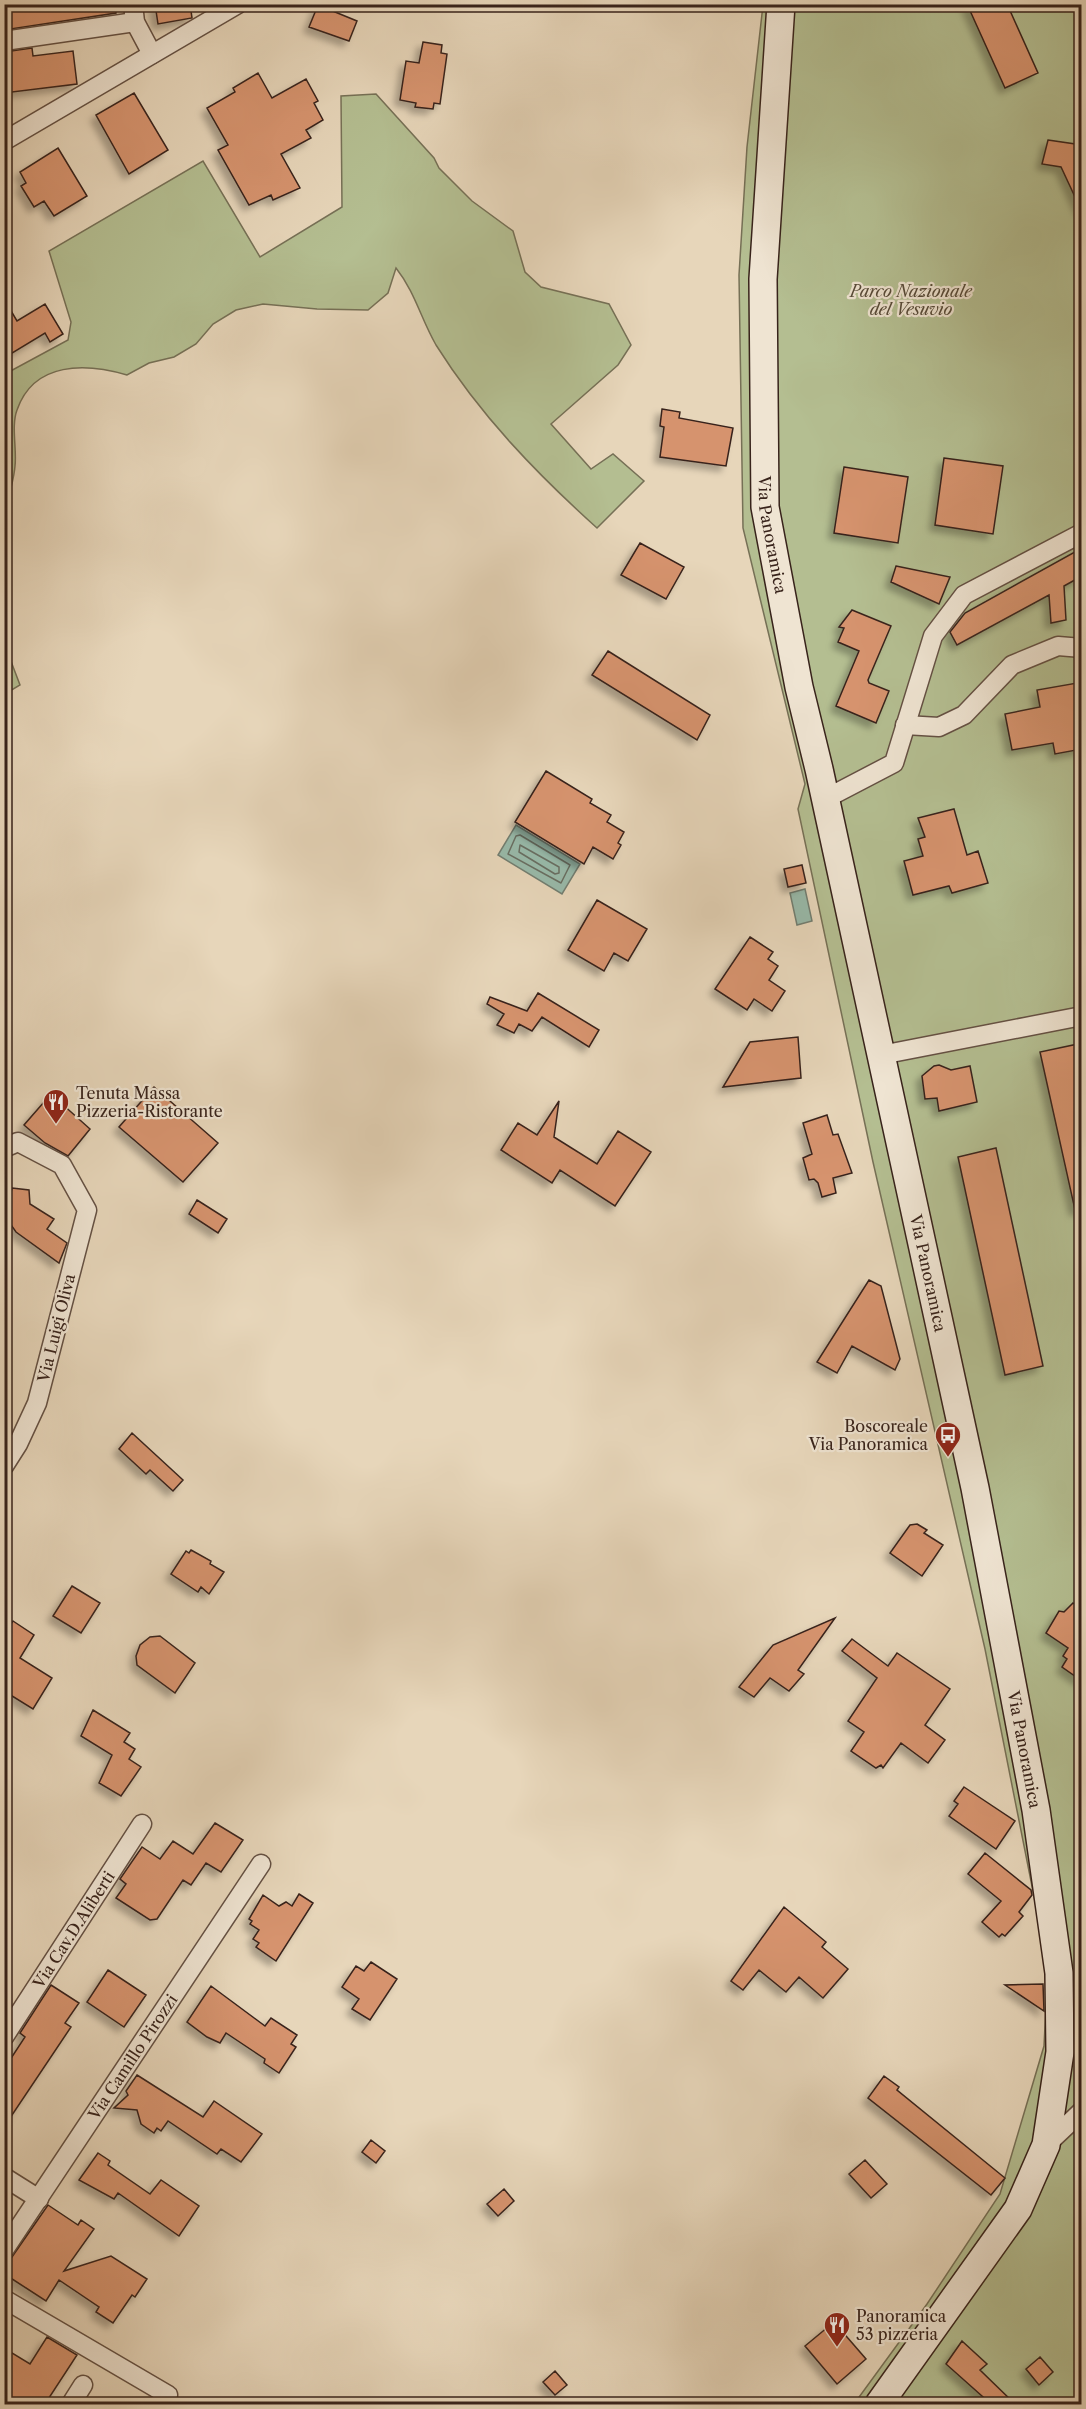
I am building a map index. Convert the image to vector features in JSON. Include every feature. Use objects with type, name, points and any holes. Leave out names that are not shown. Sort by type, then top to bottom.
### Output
[{"type":"street","points":[[4,141],[238,4]]},
{"type":"street","name":"Via Panoramica","points":[[781,4],[763,279],[765,507],[799,687],[975,1488],[1036,1810],[1059,1972],[1060,2052],[1046,2145],[1018,2209],[879,2404]]},
{"type":"street","points":[[4,41],[134,13],[152,54]]},
{"type":"street","points":[[825,799],[894,763],[933,636],[964,595],[1082,533]]},
{"type":"street","points":[[906,725],[939,727],[964,715],[1012,665],[1058,646],[1082,648]]},
{"type":"street","points":[[881,1054],[1082,1016]]},
{"type":"street","name":"Via Luigi Oliva","points":[[4,1148],[18,1142],[63,1165],[87,1210],[38,1402],[18,1444],[4,1466]]},
{"type":"street","name":"Via Cav.D.Aliberti","points":[[4,2037],[142,1824]]},
{"type":"street","name":"Via Camillo Pirozzi","points":[[4,2250],[261,1864]]},
{"type":"street","points":[[1046,2145],[1082,2111]]},
{"type":"street","points":[[4,2177],[39,2199]]},
{"type":"street","points":[[4,2299],[168,2395],[164,2404]]},
{"type":"street","points":[[71,2404],[83,2385]]},
{"type":"green space","name":"Parco Nazionale del Vesuvio","points":[[763,5],[1081,5],[1081,2404],[854,2404],[927,2304],[1000,2194],[1044,2046],[1048,1967],[985,1649],[873,1162],[798,809],[805,784],[743,528],[739,275],[747,147]]},
{"type":"green space","points":[[376,94],[434,158],[439,168],[472,201],[513,231],[525,272],[541,287],[609,304],[631,345],[618,365],[551,424],[591,469],[613,454],[644,481],[597,528],[510,442],[471,395],[436,345],[408,286],[396,268],[388,293],[368,310],[317,309],[263,304],[236,310],[213,324],[196,344],[174,357],[149,363],[127,375],[79,368],[48,374],[36,382],[25,394],[15,416],[15,466],[7,510],[5,556],[5,374],[68,340],[71,322],[49,251],[203,161],[260,257],[342,207],[341,96]]},
{"type":"green space","points":[[4,643],[20,685],[5,694],[4,694]]},
{"type":"water","points":[[516,825],[580,864],[562,894],[498,855]]},
{"type":"water","points":[[805,889],[812,921],[797,925],[790,893]]},
{"type":"building","points":[[4,4],[116,4],[116,13],[4,30]]},
{"type":"building","points":[[155,4],[190,4],[192,18],[158,24]]},
{"type":"building","points":[[967,4],[1007,4],[1038,73],[1005,88]]},
{"type":"building","points":[[318,5],[357,21],[349,41],[309,27]]},
{"type":"building","points":[[423,42],[442,45],[441,53],[447,54],[440,104],[434,103],[433,109],[415,107],[416,103],[400,100],[406,61],[419,63]]},
{"type":"building","points":[[32,48],[33,56],[73,51],[77,84],[4,93],[4,52]]},
{"type":"building","points":[[258,73],[272,98],[306,79],[318,101],[314,103],[323,120],[306,130],[311,138],[281,154],[300,188],[273,200],[271,195],[249,205],[218,150],[228,145],[207,108],[235,92],[233,88]]},
{"type":"building","points":[[134,93],[168,150],[129,174],[96,115]]},
{"type":"building","points":[[1048,140],[1082,145],[1082,212],[1061,167],[1042,164]]},
{"type":"building","points":[[58,148],[87,196],[54,216],[44,201],[34,207],[21,186],[26,183],[20,172]]},
{"type":"building","points":[[4,299],[17,321],[45,304],[63,334],[50,342],[45,333],[4,358]]},
{"type":"building","points":[[662,409],[680,412],[679,418],[733,428],[726,466],[660,457],[664,427],[660,426]]},
{"type":"building","points":[[944,458],[1003,466],[993,534],[935,525]]},
{"type":"building","points":[[844,467],[908,477],[898,543],[834,533]]},
{"type":"building","points":[[640,543],[684,567],[666,599],[621,575]]},
{"type":"building","points":[[1082,548],[1082,576],[1064,586],[1066,620],[1051,623],[1049,595],[957,645],[950,632],[965,613]]},
{"type":"building","points":[[896,566],[950,577],[939,604],[891,582]]},
{"type":"building","points":[[852,610],[891,626],[868,680],[869,683],[889,691],[876,723],[836,706],[859,651],[838,642],[844,628],[839,627]]},
{"type":"building","points":[[608,651],[710,715],[697,740],[592,675]]},
{"type":"building","points":[[1077,683],[1082,711],[1082,749],[1055,754],[1053,743],[1012,750],[1005,714],[1040,707],[1037,690]]},
{"type":"building","points":[[546,771],[592,799],[590,803],[611,815],[607,822],[624,832],[618,843],[621,845],[613,859],[593,847],[584,864],[515,822]]},
{"type":"building","points":[[954,809],[967,855],[978,851],[988,883],[952,893],[949,886],[913,895],[904,861],[923,856],[918,839],[925,837],[918,818]]},
{"type":"building","points":[[802,865],[806,883],[788,887],[784,869]]},
{"type":"building","points":[[597,900],[647,929],[628,961],[614,953],[604,971],[568,950]]},
{"type":"building","points":[[750,937],[773,952],[768,959],[778,966],[769,980],[785,991],[772,1011],[754,999],[747,1010],[715,989]]},
{"type":"building","points":[[538,993],[599,1030],[589,1047],[542,1017],[532,1031],[519,1024],[514,1033],[497,1025],[504,1014],[487,1004],[490,997],[527,1011]]},
{"type":"building","points":[[798,1037],[801,1078],[723,1087],[750,1042]]},
{"type":"building","points":[[1078,1044],[1082,1061],[1082,1209],[1075,1210],[1040,1052]]},
{"type":"building","points":[[939,1065],[951,1070],[970,1066],[977,1102],[939,1111],[937,1098],[925,1099],[922,1076],[934,1066]]},
{"type":"building","points":[[154,1087],[218,1143],[183,1182],[119,1127]]},
{"type":"building","points":[[51,1094],[90,1129],[68,1156],[45,1143],[24,1125]]},
{"type":"building","points":[[559,1101],[554,1137],[597,1164],[618,1131],[651,1152],[615,1206],[560,1170],[552,1183],[501,1150],[518,1123],[537,1135]]},
{"type":"building","points":[[827,1115],[833,1135],[838,1134],[852,1173],[833,1178],[836,1193],[822,1197],[818,1183],[814,1179],[809,1180],[803,1158],[812,1154],[803,1123]]},
{"type":"building","points":[[996,1148],[1043,1366],[1005,1375],[958,1157]]},
{"type":"building","points":[[12,1188],[29,1190],[30,1204],[54,1219],[47,1229],[67,1243],[59,1263],[16,1232],[9,1222],[7,1210]]},
{"type":"building","points":[[197,1200],[227,1219],[218,1233],[189,1214]]},
{"type":"building","points":[[869,1280],[881,1286],[900,1359],[895,1370],[852,1346],[837,1373],[817,1362]]},
{"type":"building","points":[[132,1433],[183,1480],[173,1491],[150,1470],[146,1474],[119,1449]]},
{"type":"building","points":[[917,1524],[927,1530],[924,1533],[943,1545],[922,1576],[890,1553],[910,1525]]},
{"type":"building","points":[[191,1550],[211,1561],[210,1564],[224,1572],[209,1594],[201,1587],[198,1592],[171,1574],[186,1551],[189,1553]]},
{"type":"building","points":[[72,1586],[100,1603],[81,1633],[53,1616]]},
{"type":"building","points":[[1073,1603],[1082,1609],[1082,1681],[1062,1667],[1067,1659],[1063,1656],[1068,1648],[1046,1633],[1059,1611],[1064,1612]]},
{"type":"building","points":[[835,1618],[798,1670],[804,1674],[789,1691],[770,1678],[754,1697],[739,1687],[773,1645]]},
{"type":"building","points":[[13,1621],[34,1635],[20,1658],[52,1678],[33,1709],[4,1691],[4,1634]]},
{"type":"building","points":[[160,1636],[195,1663],[175,1693],[137,1665],[136,1656],[140,1645],[150,1637]]},
{"type":"building","points":[[852,1639],[888,1666],[897,1653],[950,1689],[925,1725],[945,1740],[928,1763],[901,1743],[883,1768],[881,1765],[876,1768],[851,1751],[864,1732],[848,1721],[877,1678],[842,1651]]},
{"type":"building","points":[[93,1710],[130,1733],[124,1742],[135,1749],[129,1759],[141,1767],[121,1796],[99,1783],[112,1755],[81,1736]]},
{"type":"building","points":[[964,1787],[1015,1821],[996,1849],[949,1816],[958,1804],[954,1801]]},
{"type":"building","points":[[215,1823],[243,1840],[221,1872],[206,1863],[191,1885],[183,1880],[157,1919],[150,1920],[116,1898],[126,1884],[120,1879],[142,1847],[160,1859],[173,1841],[193,1854]]},
{"type":"building","points":[[985,1853],[1031,1890],[1032,1895],[1019,1912],[1023,1916],[1005,1936],[1002,1934],[999,1937],[982,1922],[1001,1901],[968,1874]]},
{"type":"building","points":[[299,1894],[313,1903],[276,1961],[256,1947],[259,1943],[253,1939],[259,1930],[250,1924],[252,1921],[249,1919],[263,1895],[279,1906],[286,1902],[292,1906]]},
{"type":"building","points":[[784,1907],[826,1942],[822,1947],[848,1969],[823,1998],[799,1977],[786,1992],[759,1970],[743,1990],[731,1981]]},
{"type":"building","points":[[371,1962],[397,1979],[370,2020],[352,2009],[359,1999],[342,1987],[356,1966],[364,1971]]},
{"type":"building","points":[[108,1970],[146,1995],[124,2027],[87,2002]]},
{"type":"building","points":[[1043,1984],[1044,2011],[1005,1985]]},
{"type":"building","points":[[51,1985],[79,2003],[65,2023],[71,2027],[4,2127],[4,2069],[25,2037],[20,2033]]},
{"type":"building","points":[[211,1986],[265,2026],[271,2018],[297,2035],[291,2044],[296,2047],[279,2073],[264,2063],[265,2059],[226,2033],[220,2043],[207,2037],[187,2022]]},
{"type":"building","points":[[137,2075],[203,2117],[214,2101],[262,2134],[241,2162],[221,2149],[217,2154],[168,2121],[161,2131],[157,2128],[154,2133],[141,2124],[137,2110],[114,2108],[128,2095],[126,2091]]},
{"type":"building","points":[[884,2076],[899,2087],[897,2090],[1005,2178],[991,2195],[868,2098]]},
{"type":"building","points":[[371,2140],[385,2151],[376,2163],[362,2152]]},
{"type":"building","points":[[98,2153],[110,2161],[108,2165],[150,2194],[161,2180],[199,2206],[179,2236],[118,2193],[114,2199],[79,2180]]},
{"type":"building","points":[[865,2160],[887,2184],[871,2198],[849,2174]]},
{"type":"building","points":[[504,2189],[514,2201],[498,2216],[487,2204]]},
{"type":"building","points":[[48,2205],[78,2225],[81,2220],[94,2229],[64,2271],[111,2256],[147,2279],[135,2297],[132,2295],[113,2323],[96,2312],[99,2307],[59,2280],[46,2301],[6,2275],[5,2267]]},
{"type":"building","points":[[834,2322],[866,2359],[837,2384],[805,2346]]},
{"type":"building","points":[[47,2337],[77,2355],[45,2404],[4,2404],[4,2348],[30,2364]]},
{"type":"building","points":[[962,2341],[987,2364],[980,2370],[1015,2404],[991,2404],[946,2364]]},
{"type":"building","points":[[1040,2357],[1053,2372],[1039,2385],[1026,2369]]},
{"type":"building","points":[[555,2371],[567,2385],[555,2395],[543,2382]]},
{"type":"place","name":"Tenuta Massa Pizzeria-Ristorante","points":[[56,1125]]},
{"type":"place","name":"Boscoreale Via Panoramica","points":[[948,1458]]},
{"type":"place","name":"Panoramica 53 pizzeria","points":[[837,2348]]}]
